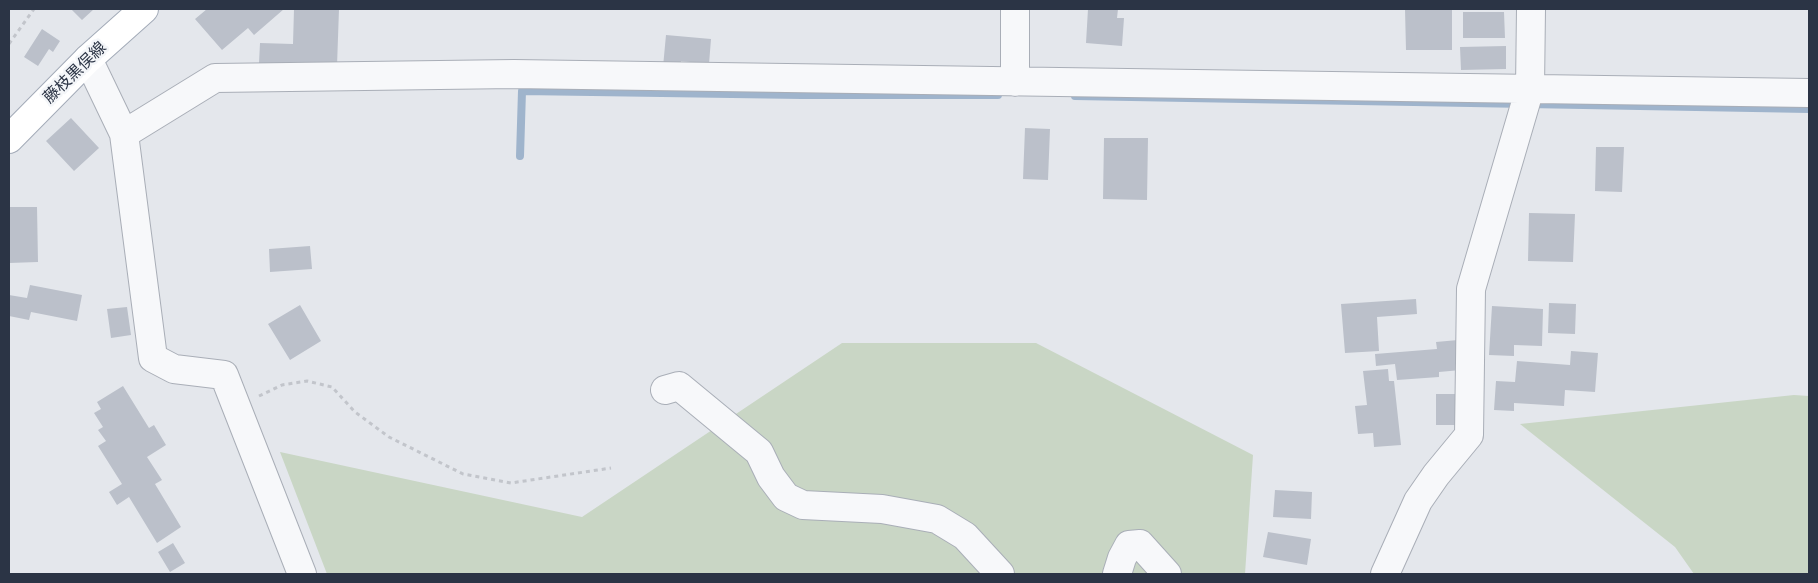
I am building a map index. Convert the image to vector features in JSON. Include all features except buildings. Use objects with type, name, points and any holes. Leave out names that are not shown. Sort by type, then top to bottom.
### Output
[{"type":"main road","name":"藤枝黒俣線","points":[[9,139],[88,59],[144,9]]},
{"type":"street","points":[[1015,9],[1015,82]]},
{"type":"street","points":[[1385,574],[1418,501],[1436,475],[1469,435],[1471,289],[1530,88],[1531,9]]},
{"type":"street","points":[[88,59],[124,134],[153,358],[174,369],[224,375],[302,574]]},
{"type":"street","points":[[124,134],[214,78],[514,74],[1809,93]]},
{"type":"street","points":[[666,390],[679,386],[759,452],[771,477],[786,497],[803,505],[882,509],[937,518],[966,536],[1000,574]]},
{"type":"street","points":[[1117,574],[1129,545],[1140,544],[1167,574]]},
{"type":"path","points":[[9,44],[34,9]]},
{"type":"path","points":[[237,407],[282,385],[307,381],[332,387],[355,412],[389,437],[463,474],[511,483],[611,468]]},
{"type":"green space","points":[[842,343],[1036,343],[1253,455],[1245,574],[327,574],[280,452],[582,517]]},
{"type":"green space","points":[[1794,395],[1809,396],[1809,574],[1694,574],[1675,547],[1520,424]]},
{"type":"waterway","points":[[520,156],[522,91],[802,95],[998,95]]},
{"type":"waterway","points":[[1075,96],[1809,109]]}]
